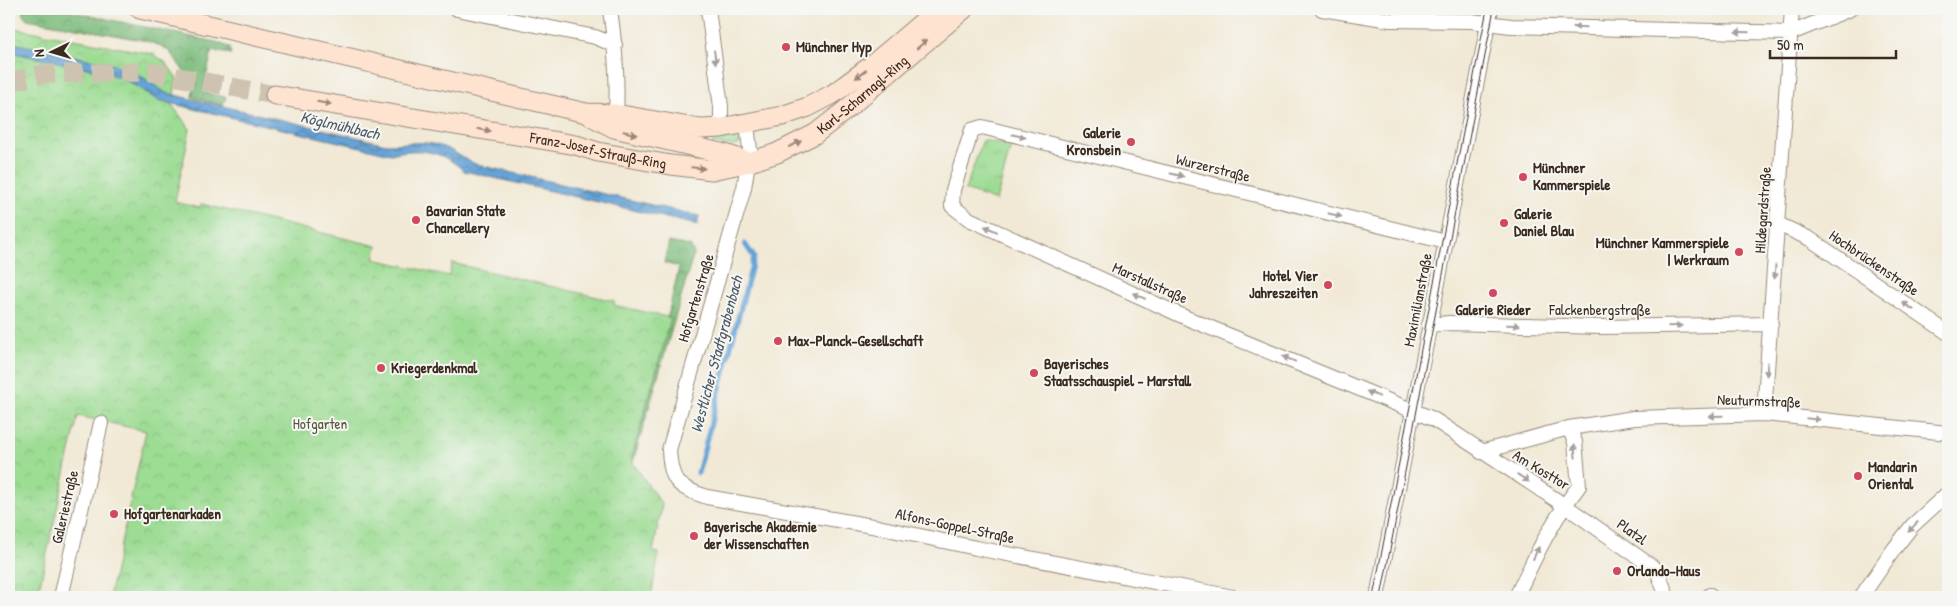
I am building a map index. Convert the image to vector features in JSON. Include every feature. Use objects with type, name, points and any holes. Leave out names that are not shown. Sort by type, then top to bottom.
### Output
[{"type":"main road","name":"Franz-Josef-Strauß-Ring","points":[[140,9],[586,113],[616,114],[701,129],[721,128]]},
{"type":"main road","name":"Karl-Scharnagl-Ring","points":[[721,128],[782,116],[808,107],[833,94],[872,66],[938,9]]},
{"type":"main road","name":"Karl-Scharnagl-Ring","points":[[750,162],[777,153],[815,134],[964,9]]},
{"type":"main road","name":"Franz-Josef-Strauß-Ring","points":[[276,95],[576,145],[598,152],[679,166],[712,170],[750,162]]},
{"type":"main road","name":"Franz-Josef-Strauß-Ring","points":[[586,113],[614,128],[726,154],[750,162]]},
{"type":"street","points":[[456,9],[595,37],[615,45]]},
{"type":"street","points":[[610,9],[615,45],[616,114]]},
{"type":"street","points":[[708,9],[721,107],[721,128]]},
{"type":"street","points":[[1322,9],[1390,20],[1489,16],[1512,26],[1791,33],[1850,9]]},
{"type":"street","name":"Hildegardstraße","points":[[1764,414],[1792,9]]},
{"type":"street","name":"Maximilianstraße","points":[[1377,597],[1489,16]]},
{"type":"street","name":"Hofgartenstraße","points":[[674,480],[670,466],[669,450],[699,342],[736,221],[750,162],[747,124]]},
{"type":"street","name":"Wurzerstraße","points":[[972,130],[982,126],[1446,242]]},
{"type":"street","name":"Marstallstraße","points":[[972,130],[953,190],[952,206],[969,219],[1189,319],[1413,410]]},
{"type":"street","name":"Hochbrückenstraße","points":[[1778,224],[1810,239],[1948,333]]},
{"type":"street","name":"Falckenbergstraße","points":[[1429,325],[1449,323],[1602,327],[1770,324]]},
{"type":"street","name":"Am Kosttor","points":[[1413,410],[1433,418],[1482,452],[1564,505],[1578,486],[1575,442],[1570,428],[1482,452]]},
{"type":"street","name":"Neuturmstraße","points":[[1570,428],[1634,418],[1764,414],[1948,433]]},
{"type":"street","name":"Galeriestraße","points":[[61,597],[100,423]]},
{"type":"street","name":"Alfons-Goppel-Straße","points":[[674,480],[690,491],[707,497],[878,526],[976,548],[1233,597]]},
{"type":"street","points":[[1861,597],[1906,534],[1948,493]]},
{"type":"street","points":[[1516,597],[1542,541],[1564,505]]},
{"type":"street","name":"Platzl","points":[[1564,505],[1657,570],[1667,597]]},
{"type":"green space","points":[[24,9],[60,9],[216,42],[229,47],[231,54],[212,51],[203,92],[226,97],[223,105],[192,97],[193,87],[191,81],[169,51],[161,46],[147,41],[27,19],[23,15]]},
{"type":"green space","name":"Hofgarten","points":[[9,27],[153,54],[165,62],[177,78],[172,105],[190,129],[175,202],[200,208],[201,204],[377,246],[374,259],[449,276],[452,263],[614,301],[614,305],[671,318],[631,460],[662,505],[653,552],[659,553],[651,597],[109,597],[146,431],[78,416],[37,597],[9,597]]},
{"type":"green space","points":[[711,135],[737,137],[740,140],[740,144],[735,146],[713,144]]},
{"type":"green space","points":[[983,140],[1011,146],[996,201],[965,190]]},
{"type":"green space","points":[[669,242],[690,246],[694,253],[631,469],[596,331],[663,337],[679,267],[664,263]]},
{"type":"water","points":[[9,42],[120,66],[141,76],[166,93],[386,144],[433,144],[452,151],[479,165],[699,216],[697,225],[464,171],[448,159],[430,152],[411,151],[391,154],[158,100],[122,78],[96,70],[9,52]]},
{"type":"waterway","name":"Westlicher Stadtgrabenbach","points":[[698,473],[754,257],[745,244]]},
{"type":"tunnel","points":[[9,82],[44,74],[151,72],[275,95]]},
{"type":"tram line","points":[[1373,597],[1487,9]]},
{"type":"tram line","points":[[1381,597],[1494,9]]},
{"type":"place","name":"Münchner Hyp","points":[[786,47]]},
{"type":"place","name":"Galerie Kronsbein","points":[[1131,142]]},
{"type":"place","name":"Münchner Kammerspiele","points":[[1523,177]]},
{"type":"place","name":"Bavarian State Chancellery","points":[[416,220]]},
{"type":"place","name":"Galerie Daniel Blau","points":[[1504,223]]},
{"type":"place","name":"Münchner Kammerspiele | Werkraum","points":[[1739,252]]},
{"type":"place","name":"Hotel Vier Jahreszeiten","points":[[1328,285]]},
{"type":"place","name":"Galerie Rieder","points":[[1493,293]]},
{"type":"place","name":"Max-Planck-Gesellschaft","points":[[778,341]]},
{"type":"place","name":"Kriegerdenkmal","points":[[381,368]]},
{"type":"place","name":"Bayerisches Staatsschauspiel - Marstall","points":[[1034,373]]},
{"type":"place","name":"Mandarin Oriental","points":[[1858,476]]},
{"type":"place","name":"Hofgartenarkaden","points":[[114,514]]},
{"type":"place","name":"Bayerische Akademie der Wissenschaften","points":[[694,536]]},
{"type":"place","name":"Orlando-Haus","points":[[1617,571]]},
{"type":"water label","name":"Köglmühlbach","points":[[340,125]]}]
